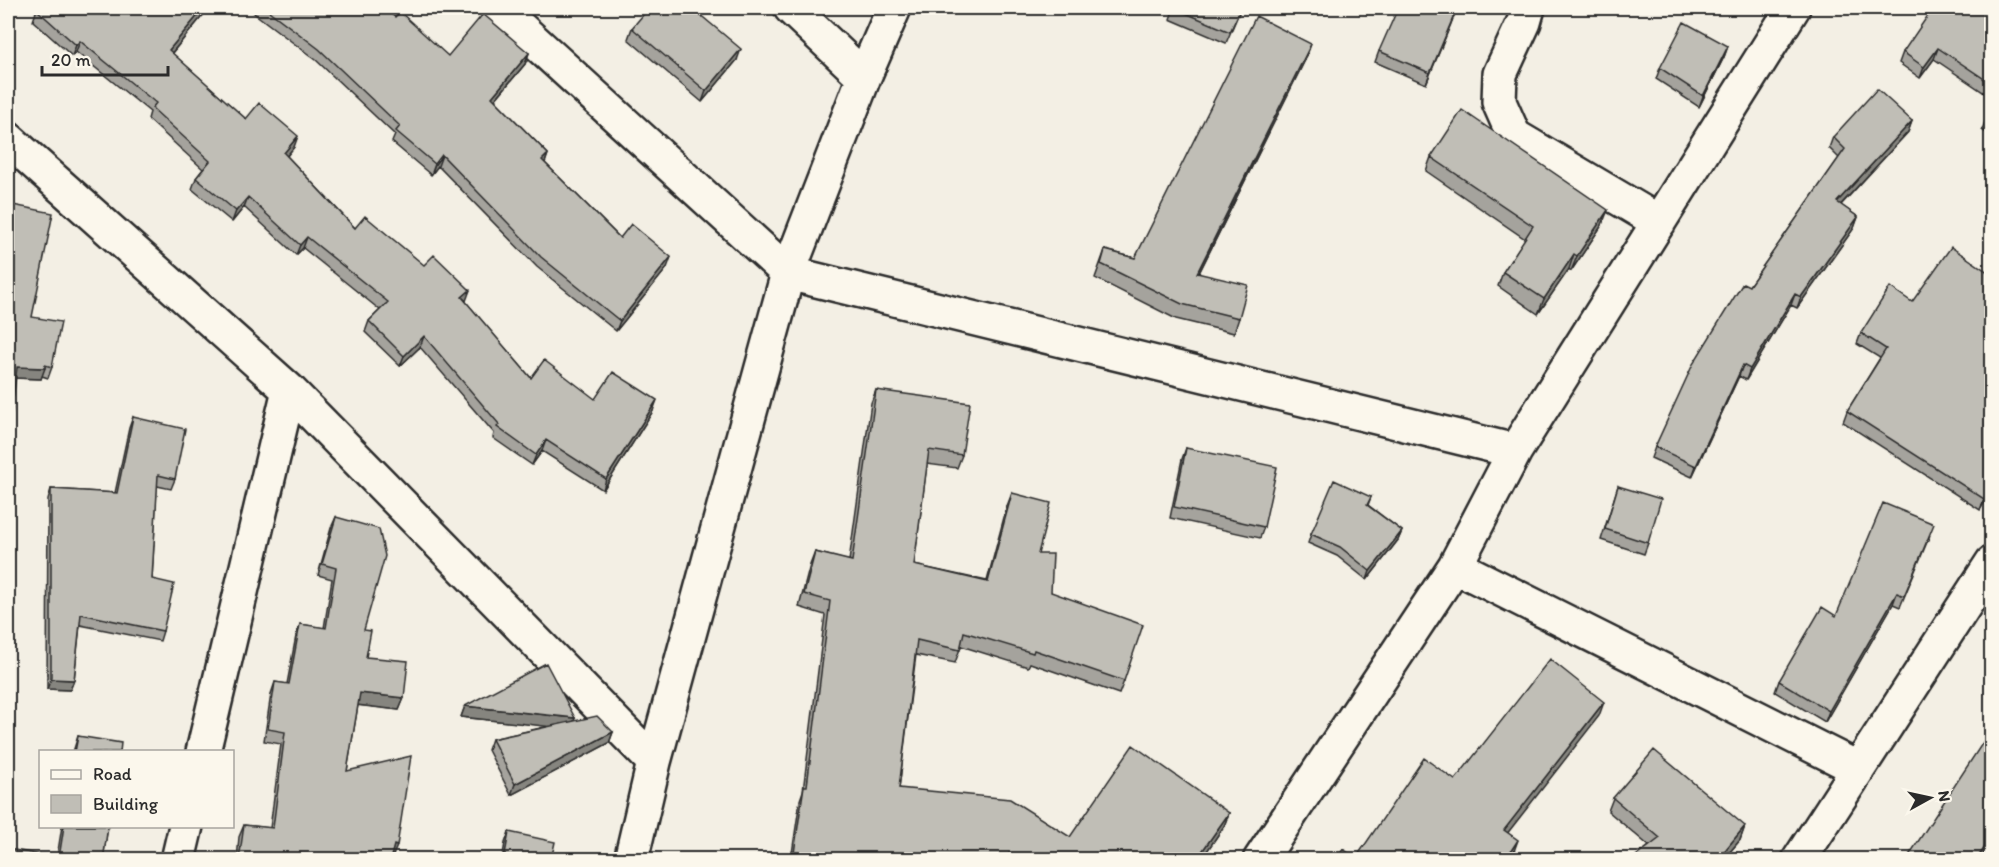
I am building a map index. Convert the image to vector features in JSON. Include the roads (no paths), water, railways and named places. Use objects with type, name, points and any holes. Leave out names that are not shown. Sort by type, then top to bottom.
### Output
[{"type":"street","points":[[498,8],[789,273],[1515,451]]},
{"type":"street","points":[[791,8],[864,77]]},
{"type":"street","points":[[631,860],[654,762],[789,273],[864,77],[894,8]]},
{"type":"street","points":[[1528,8],[1500,74],[1499,102],[1514,136],[1659,222]]},
{"type":"street","points":[[1260,860],[1455,566],[1515,451],[1793,8]]},
{"type":"street","points":[[9,142],[289,390],[654,762]]},
{"type":"street","points":[[203,750],[289,390]]},
{"type":"street","points":[[1799,860],[1992,563]]},
{"type":"street","points":[[1455,566],[1857,768]]},
{"type":"street","points":[[178,860],[186,828]]}]
